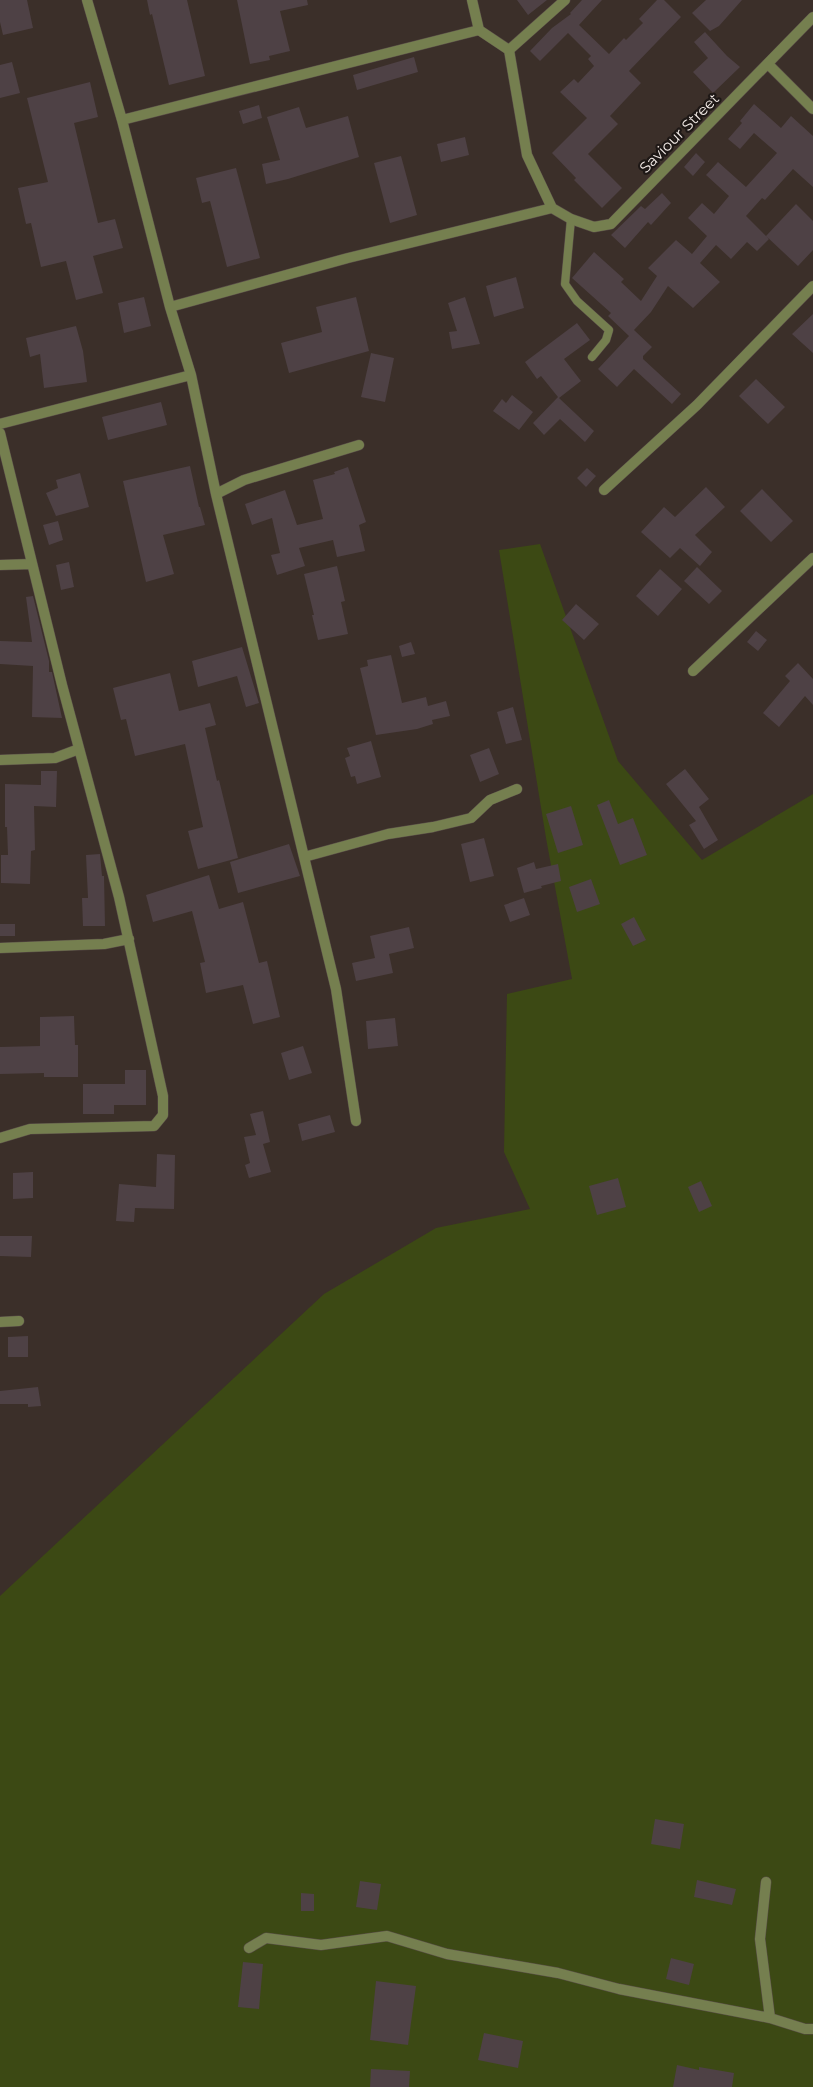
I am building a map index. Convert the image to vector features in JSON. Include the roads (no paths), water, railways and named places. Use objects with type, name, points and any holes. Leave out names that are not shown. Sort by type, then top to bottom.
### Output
[{"type":"street","points":[[88,0],[190,375],[216,494],[336,989],[356,1121]]},
{"type":"street","points":[[170,307],[348,258],[552,208],[527,156],[509,50],[479,30],[472,0]]},
{"type":"street","points":[[509,50],[565,0]]},
{"type":"street","name":"Saviour Street","points":[[552,208],[571,219],[594,227],[611,224],[813,17]]},
{"type":"street","points":[[122,120],[479,30]]},
{"type":"street","points":[[768,64],[813,109]]},
{"type":"street","points":[[604,490],[697,405],[813,286]]},
{"type":"street","points":[[0,424],[190,375]]},
{"type":"street","points":[[0,433],[79,749],[129,938],[164,1096],[163,1115],[154,1126],[30,1129],[0,1138]]},
{"type":"street","points":[[216,494],[244,480],[359,445]]},
{"type":"street","points":[[693,671],[813,558]]},
{"type":"street","points":[[0,565],[32,564]]},
{"type":"street","points":[[0,760],[55,758],[79,749]]},
{"type":"street","points":[[304,857],[388,834],[433,827],[471,818],[490,800],[517,789]]},
{"type":"street","points":[[0,948],[104,944],[129,938]]},
{"type":"street","points":[[0,1322],[19,1322]]},
{"type":"street","points":[[766,1882],[760,1939],[770,2018]]},
{"type":"street","points":[[249,1948],[266,1938],[321,1945],[387,1936],[447,1954],[558,1973],[619,1989],[770,2018],[813,2030]]},
{"type":"lane","points":[[571,219],[565,284],[577,301],[609,330],[606,340],[592,357]]}]
